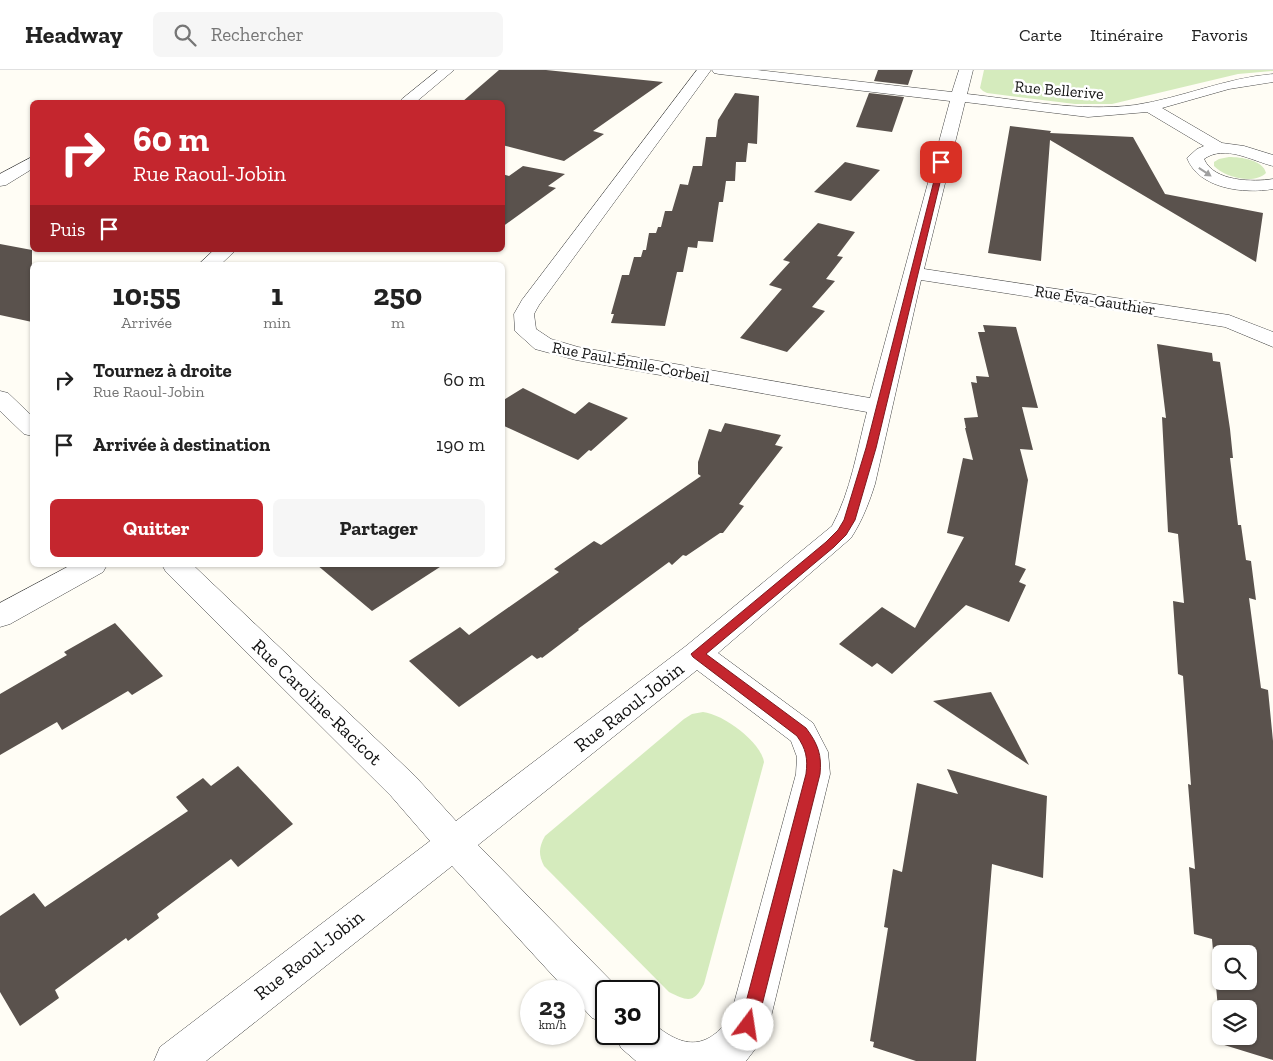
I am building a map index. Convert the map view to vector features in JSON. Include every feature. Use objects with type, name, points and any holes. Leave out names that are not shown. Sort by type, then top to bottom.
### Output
[{"type":"street","points":[[410,100],[447,70]]},
{"type":"street","name":"Rue Paul-Émile-Corbeil","points":[[704,70],[529,304],[524,314],[526,331],[543,344],[576,353],[880,407]]},
{"type":"street","name":"Rue Bellerive","points":[[719,70],[1088,112],[1123,111],[1149,107],[1244,82],[1273,78]]},
{"type":"street","name":"Rue Raoul-Jobin","points":[[174,1061],[698,654],[842,532],[854,506],[871,448],[913,273],[966,70]]},
{"type":"street","points":[[1149,107],[1220,149]]},
{"type":"street","points":[[1273,161],[1248,152],[1220,149],[1199,154],[1195,158],[1195,164],[1207,174],[1225,181],[1257,186],[1273,184]]},
{"type":"street","points":[[0,181],[30,163]]},
{"type":"street","points":[[212,262],[224,252]]},
{"type":"street","name":"Rue Éva-Gauthier","points":[[913,273],[1229,322],[1252,330],[1273,341]]},
{"type":"street","points":[[16,404],[30,426]]},
{"type":"street","points":[[0,616],[89,567]]},
{"type":"street","name":"Rue Caroline-Racicot","points":[[178,567],[403,786],[502,896],[595,993]]},
{"type":"street","points":[[698,654],[802,732],[811,745],[815,759],[813,774],[748,1025],[734,1047],[713,1060],[700,1061]]},
{"type":"street","points":[[646,1045],[666,1058],[686,1061]]},
{"type":"green space","points":[[984,70],[1273,71],[1238,74],[1112,104],[1075,104],[987,93],[980,88]]},
{"type":"green space","points":[[1229,157],[1256,162],[1261,165],[1266,173],[1254,179],[1239,178],[1225,173],[1214,166],[1214,162],[1219,159]]},
{"type":"green space","points":[[703,712],[730,723],[756,746],[764,762],[704,984],[697,995],[690,999],[685,999],[669,992],[660,983],[660,980],[657,980],[544,866],[540,851],[545,836],[692,714]]},
{"type":"building","points":[[499,70],[546,70],[663,82],[593,131],[604,134],[564,161],[505,146],[505,100],[464,100]]},
{"type":"building","points":[[878,70],[913,70],[908,85],[874,81]]},
{"type":"building","points":[[735,93],[759,96],[757,144],[748,143],[746,162],[736,162],[735,181],[726,181],[723,202],[719,202],[713,242],[698,241],[697,248],[688,247],[683,272],[677,272],[665,326],[611,323],[614,314],[611,314],[622,275],[629,275],[634,257],[641,257],[643,250],[646,250],[649,233],[656,233],[658,227],[661,227],[665,211],[672,211],[680,184],[688,185],[693,166],[702,166],[706,137],[716,137],[718,120]]},
{"type":"building","points":[[869,93],[904,97],[892,132],[856,127]]},
{"type":"building","points":[[1010,126],[1051,131],[1050,133],[1133,137],[1165,194],[1263,213],[1256,262],[1050,140],[1041,261],[988,253]]},
{"type":"building","points":[[845,162],[880,170],[851,201],[814,192]]},
{"type":"building","points":[[523,166],[565,174],[548,186],[556,188],[505,225],[505,175],[509,176]]},
{"type":"building","points":[[818,223],[855,232],[837,256],[843,257],[826,279],[835,281],[812,307],[825,311],[787,352],[740,338],[782,289],[769,285],[790,262],[783,260]]},
{"type":"building","points":[[0,244],[30,250],[30,252],[32,252],[32,262],[30,262],[30,322],[0,315]]},
{"type":"building","points":[[983,325],[1016,327],[1038,408],[1022,407],[1033,450],[1020,449],[1028,480],[1015,565],[1026,569],[1019,582],[1026,585],[1009,622],[966,605],[892,674],[877,663],[872,667],[839,644],[882,607],[915,628],[964,537],[947,533],[963,458],[973,460],[964,418],[978,417],[971,382],[977,383],[976,376],[989,377],[978,332],[985,332]]},
{"type":"building","points":[[1157,344],[1212,353],[1213,361],[1220,362],[1230,429],[1233,458],[1230,458],[1238,525],[1241,525],[1246,560],[1251,561],[1256,600],[1249,598],[1261,688],[1268,690],[1273,741],[1273,1060],[1224,1045],[1257,1045],[1257,1000],[1217,1000],[1216,990],[1257,990],[1257,945],[1213,945],[1212,939],[1194,934],[1189,867],[1195,869],[1188,784],[1191,785],[1183,676],[1178,674],[1173,601],[1184,603],[1178,534],[1168,532],[1162,417],[1166,418]]},
{"type":"building","points":[[523,388],[575,414],[589,402],[628,418],[578,460],[505,426],[505,399]]},
{"type":"building","points":[[725,423],[781,435],[775,445],[783,447],[739,504],[744,506],[723,533],[720,533],[686,556],[683,555],[672,565],[669,562],[542,658],[537,659],[532,655],[459,707],[409,661],[460,627],[469,635],[559,572],[554,569],[594,541],[601,545],[701,476],[698,474],[698,462],[709,429],[721,432]]},
{"type":"building","points":[[319,567],[440,567],[372,611]]},
{"type":"building","points":[[115,623],[163,676],[132,695],[128,691],[62,730],[57,722],[0,755],[0,694],[67,655],[64,652]]},
{"type":"building","points":[[991,692],[1029,765],[933,701]]},
{"type":"building","points":[[238,766],[293,824],[238,867],[231,859],[157,914],[159,918],[128,941],[126,938],[55,990],[59,998],[20,1026],[0,992],[0,916],[34,893],[45,907],[188,811],[176,797],[203,778],[211,786]]},
{"type":"building","points":[[947,769],[1047,796],[1043,878],[992,864],[976,1061],[916,1061],[873,1047],[874,1042],[870,1041],[888,928],[884,927],[893,869],[902,872],[917,783],[958,794]]},
{"type":"route","points":[[748,1025],[813,774],[815,759],[811,745],[802,732],[698,654],[830,544],[842,532],[849,520],[871,448],[941,162]]}]
